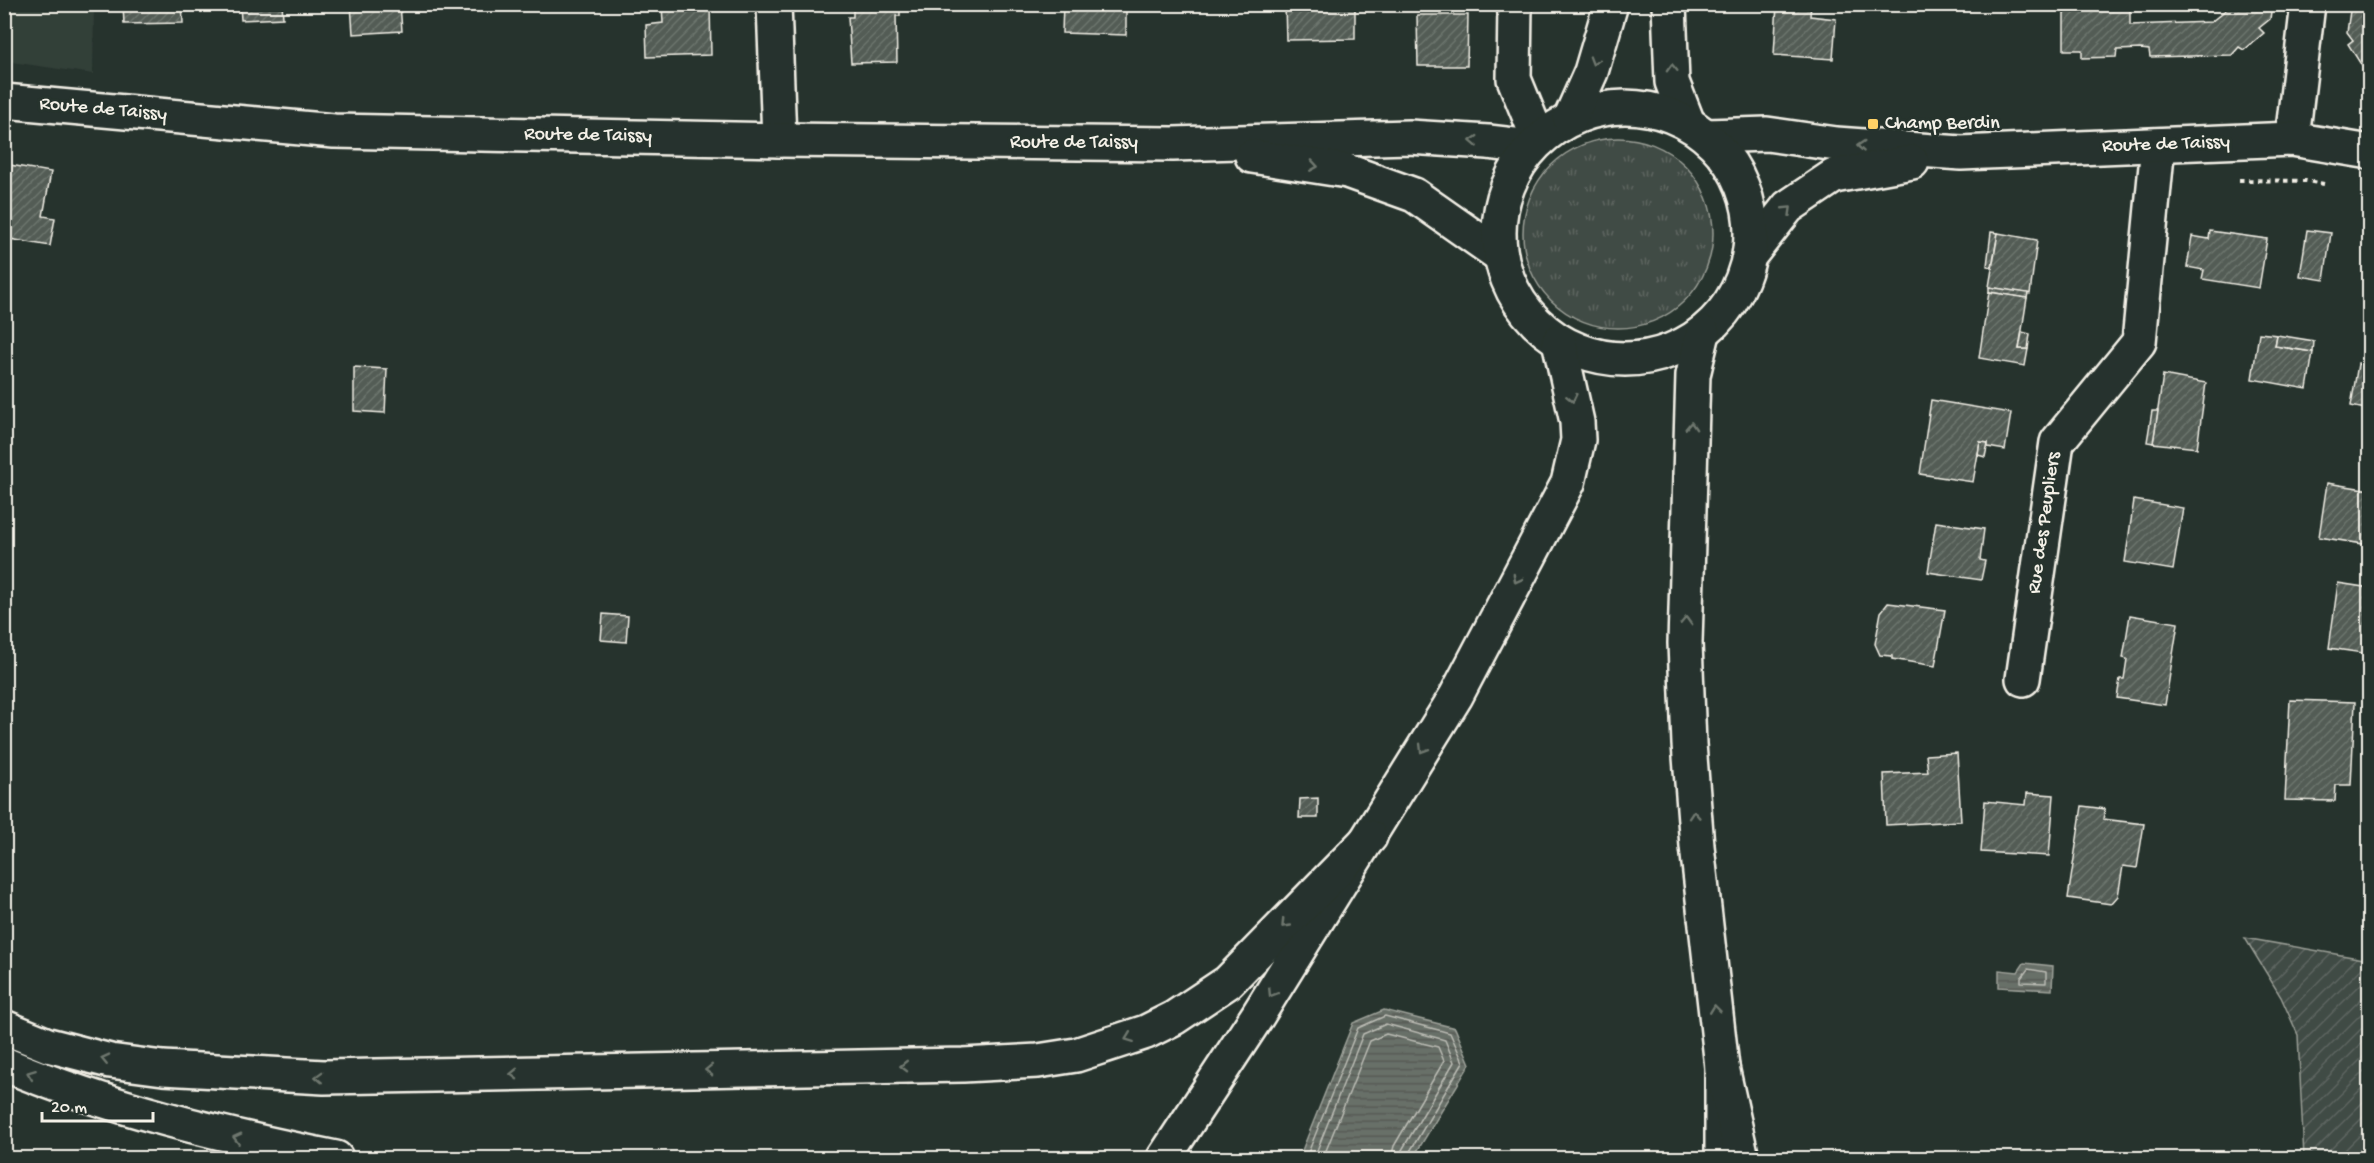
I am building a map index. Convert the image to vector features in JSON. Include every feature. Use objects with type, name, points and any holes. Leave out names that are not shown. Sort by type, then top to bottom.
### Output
[{"type":"main road","points":[[774,4],[779,140]]},
{"type":"main road","points":[[1515,4],[1514,79],[1536,144]]},
{"type":"main road","points":[[1570,119],[1591,72],[1611,4]]},
{"type":"main road","points":[[1669,4],[1672,82],[1698,130],[1729,160],[1744,190],[1752,222],[1750,255],[1741,284],[1725,311],[1703,333],[1677,349],[1648,358],[1617,359],[1587,354],[1559,341],[1532,318],[1512,289],[1501,256],[1499,226],[1504,198],[1515,171],[1536,144],[1570,119],[1609,108],[1650,109],[1698,130]]},
{"type":"main road","points":[[2292,139],[2308,4]]},
{"type":"main road","name":"Route de Taissy","points":[[4,101],[334,131],[779,140],[1173,144],[1409,137],[1536,144]]},
{"type":"main road","name":"Route de Taissy","points":[[1698,130],[1767,134],[1836,144],[1961,153],[2292,139],[2370,152]]},
{"type":"main road","name":"Route de Taissy","points":[[1173,144],[1347,171],[1414,195],[1501,256]]},
{"type":"main road","name":"Rue des Peupliers","points":[[2023,679],[2057,442],[2139,342],[2158,145]]},
{"type":"main road","name":"Route de Taissy","points":[[1750,255],[1788,207],[1834,176],[1961,153]]},
{"type":"main road","points":[[1703,333],[1693,375],[1685,643],[1689,744],[1697,846],[1722,1067],[1742,1158]]},
{"type":"main road","points":[[1168,1152],[1258,1015],[1456,696],[1568,483],[1576,455],[1577,422],[1559,341]]},
{"type":"main road","points":[[4,1027],[48,1045],[110,1061],[163,1068],[324,1077],[951,1065],[1038,1061],[1076,1055],[1110,1046],[1146,1032],[1228,982],[1370,837]]},
{"type":"main road","points":[[4,1064],[87,1096],[155,1118],[250,1141],[336,1158]]},
{"type":"main road","points":[[1722,1067],[1722,1158]]},
{"type":"shaded area","points":[[4,5],[94,5],[93,74],[5,61]]},
{"type":"green space","points":[[1618,138],[1654,145],[1671,154],[1685,166],[1697,180],[1706,197],[1713,233],[1706,269],[1697,286],[1685,300],[1671,312],[1654,321],[1618,328],[1582,321],[1565,312],[1551,300],[1539,286],[1530,269],[1523,233],[1530,197],[1539,180],[1551,166],[1565,154],[1582,145]]},
{"type":"green space","points":[[2245,938],[2369,960],[2369,1158],[2304,1158],[2298,1035],[2281,997]]},
{"type":"water","points":[[2024,963],[2053,966],[2052,990],[1999,987],[1999,970],[2018,972]]},
{"type":"water","points":[[1384,1010],[1455,1028],[1470,1064],[1413,1158],[1299,1158],[1353,1023]]},
{"type":"building","points":[[123,4],[182,4],[183,23],[124,24]]},
{"type":"building","points":[[240,4],[282,4],[283,18],[241,20]]},
{"type":"building","points":[[351,4],[400,4],[402,31],[353,34]]},
{"type":"building","points":[[662,4],[710,4],[711,55],[647,57],[646,25],[663,23]]},
{"type":"building","points":[[853,4],[900,4],[900,16],[896,16],[897,62],[851,63],[848,17],[853,17]]},
{"type":"building","points":[[1063,4],[1126,4],[1126,35],[1062,33]]},
{"type":"building","points":[[1285,4],[1355,4],[1355,39],[1286,40]]},
{"type":"building","points":[[1777,4],[1811,4],[1810,16],[1836,19],[1833,59],[1774,55]]},
{"type":"building","points":[[2064,4],[2130,4],[2130,25],[2211,22],[2233,4],[2272,4],[2270,19],[2259,28],[2264,33],[2244,50],[2239,47],[2232,55],[2150,57],[2149,50],[2141,49],[2117,50],[2116,57],[2082,58],[2082,50],[2064,50]]},
{"type":"building","points":[[2351,4],[2370,4],[2370,65],[2368,63],[2362,66],[2348,44],[2353,40],[2347,32]]},
{"type":"building","points":[[1417,15],[1468,15],[1467,66],[1418,66]]},
{"type":"building","points":[[10,165],[51,172],[43,216],[55,218],[50,246],[4,238],[4,195]]},
{"type":"building","points":[[2307,230],[2331,233],[2324,280],[2300,276]]},
{"type":"building","points":[[2210,231],[2267,239],[2259,288],[2202,279],[2204,270],[2187,267],[2192,236],[2209,239]]},
{"type":"building","points":[[1991,232],[1998,233],[1992,267],[1987,266]]},
{"type":"building","points":[[1998,233],[2037,240],[2030,294],[1989,287]]},
{"type":"building","points":[[1989,287],[2028,293],[2027,298],[1989,292]]},
{"type":"building","points":[[1989,292],[2027,298],[2019,349],[2028,349],[2025,366],[1979,358]]},
{"type":"building","points":[[2022,332],[2030,334],[2028,349],[2019,349]]},
{"type":"building","points":[[2259,333],[2277,335],[2275,346],[2313,352],[2307,389],[2252,379]]},
{"type":"building","points":[[2277,335],[2314,341],[2313,352],[2275,346]]},
{"type":"building","points":[[2367,351],[2370,352],[2370,410],[2351,406],[2358,364],[2365,364]]},
{"type":"building","points":[[354,367],[387,369],[385,413],[354,411]]},
{"type":"building","points":[[2163,375],[2206,383],[2197,448],[2153,443]]},
{"type":"building","points":[[1931,400],[2011,413],[2005,450],[1988,447],[1988,443],[1980,442],[1973,482],[1920,474]]},
{"type":"building","points":[[2152,411],[2158,411],[2153,443],[2147,442]]},
{"type":"building","points":[[1980,442],[1988,443],[1985,457],[1978,455]]},
{"type":"building","points":[[2327,483],[2370,490],[2370,545],[2319,537]]},
{"type":"building","points":[[2134,500],[2183,508],[2173,570],[2125,562]]},
{"type":"building","points":[[1936,522],[1984,529],[1980,560],[1985,561],[1981,580],[1928,572]]},
{"type":"building","points":[[2338,583],[2370,588],[2370,654],[2329,648]]},
{"type":"building","points":[[1888,603],[1945,610],[1935,666],[1880,655],[1875,644],[1881,612]]},
{"type":"building","points":[[603,614],[628,616],[626,642],[601,640]]},
{"type":"building","points":[[2130,615],[2178,623],[2165,705],[2117,698],[2120,679],[2124,679],[2127,659],[2123,658]]},
{"type":"building","points":[[2290,700],[2355,702],[2351,785],[2336,785],[2335,801],[2285,800]]},
{"type":"building","points":[[1957,753],[1961,821],[1886,825],[1884,774],[1928,772],[1926,755]]},
{"type":"building","points":[[2027,793],[2054,795],[2049,856],[1981,852],[1985,801],[2026,805]]},
{"type":"building","points":[[1318,798],[1318,818],[1299,818],[1300,799]]},
{"type":"building","points":[[2082,806],[2105,809],[2103,819],[2144,824],[2137,868],[2123,866],[2118,896],[2111,904],[2068,898]]},
{"type":"place","name":"Champ Berdin","points":[[1873,124]]}]
